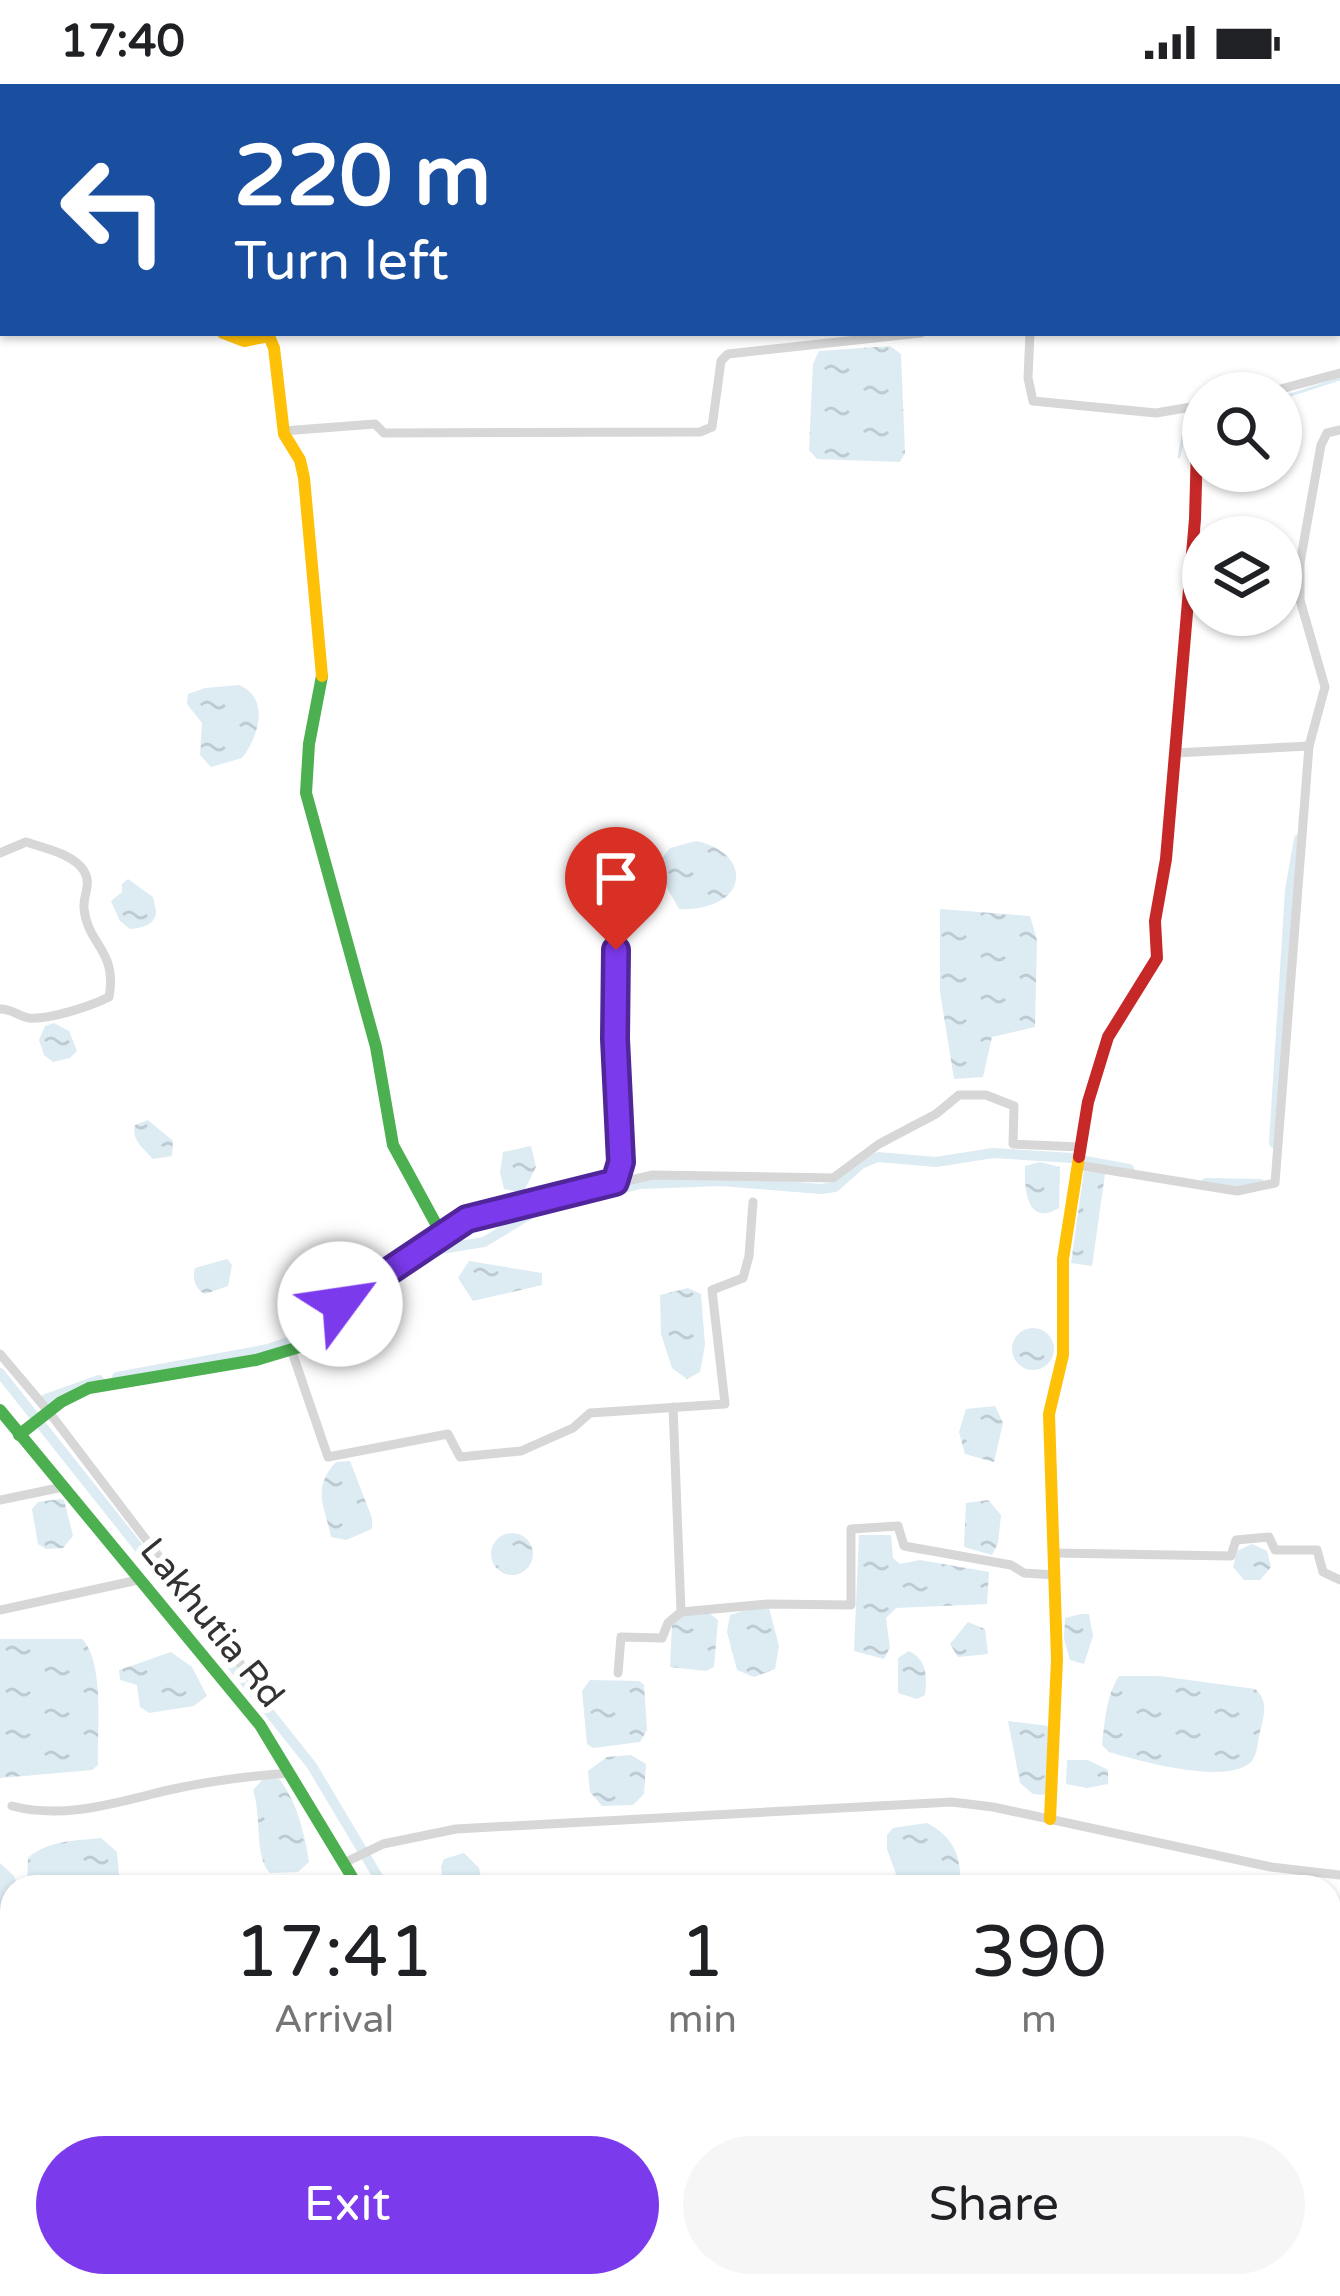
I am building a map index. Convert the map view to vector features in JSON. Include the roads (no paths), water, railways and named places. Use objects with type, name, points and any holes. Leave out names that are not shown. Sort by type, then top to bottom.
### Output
[{"type":"street","points":[[231,336],[244,341],[269,337],[284,393],[283,431],[304,478],[322,677],[306,793],[376,1047],[393,1145],[442,1235]]},
{"type":"street","points":[[283,431],[375,424],[384,433],[700,432],[712,427],[721,361],[728,354],[881,336]]},
{"type":"street","points":[[1030,336],[1028,378],[1033,400],[1156,413],[1182,409]]},
{"type":"street","points":[[1302,383],[1340,373]]},
{"type":"street","points":[[1077,1165],[1237,1191],[1275,1183],[1309,746],[1325,687],[1300,600],[1300,563],[1321,445],[1327,433],[1340,430]]},
{"type":"street","points":[[1050,1819],[1057,1659],[1049,1414],[1063,1355],[1064,1259],[1088,1102],[1108,1037],[1157,958],[1155,921],[1166,859],[1196,492]]},
{"type":"street","points":[[1175,753],[1309,746]]},
{"type":"street","points":[[0,853],[26,842],[53,850],[83,869],[88,878],[84,907],[114,972],[109,997],[88,1007],[29,1018],[0,1009]]},
{"type":"street","points":[[615,1182],[621,1162],[615,1039],[618,926]]},
{"type":"street","points":[[19,1435],[86,1389],[235,1363],[323,1341],[334,1330],[333,1314],[340,1304],[467,1219],[489,1212],[653,1175],[833,1178],[879,1144],[937,1114],[959,1095],[986,1095],[1014,1106],[1013,1144],[1080,1147]]},
{"type":"street","points":[[291,1349],[328,1457],[448,1434],[460,1457],[521,1450],[573,1428],[590,1413],[724,1404],[712,1290],[742,1278],[749,1256],[753,1202]]},
{"type":"street","points":[[0,1354],[271,1704]]},
{"type":"street","points":[[673,1407],[681,1612]]},
{"type":"street","name":"Lakhutia Rd","points":[[0,1410],[260,1726],[352,1875]]},
{"type":"street","points":[[0,1500],[63,1486]]},
{"type":"street","points":[[619,1672],[621,1637],[662,1638],[668,1623],[681,1612],[768,1604],[851,1605],[851,1529],[898,1526],[904,1546],[978,1557],[1024,1573],[1054,1575]]},
{"type":"street","points":[[1054,1553],[1231,1556],[1236,1540],[1269,1538],[1275,1550],[1317,1550],[1323,1572],[1340,1580]]},
{"type":"street","points":[[0,1610],[138,1580]]},
{"type":"street","points":[[12,1806],[37,1812],[81,1810],[202,1784],[290,1773]]},
{"type":"street","points":[[346,1862],[383,1844],[456,1829],[952,1802],[1271,1867],[1340,1875]]},
{"type":"water","points":[[890,346],[901,354],[905,453],[900,462],[817,459],[809,450],[813,364],[819,351]]},
{"type":"water","points":[[239,685],[255,699],[257,730],[242,758],[211,767],[200,755],[202,723],[187,704],[188,694]]},
{"type":"water","points":[[696,841],[728,857],[736,880],[720,901],[679,909],[665,884],[663,857],[670,848]]},
{"type":"water","points":[[128,879],[153,897],[155,916],[144,927],[130,929],[120,921],[111,901]]},
{"type":"water","points":[[940,909],[1030,916],[1037,940],[1035,1027],[992,1037],[983,1077],[954,1079],[940,992]]},
{"type":"water","points":[[54,1023],[69,1031],[77,1051],[53,1062],[44,1055],[39,1040],[45,1026]]},
{"type":"water","points":[[148,1120],[173,1141],[172,1156],[153,1159],[139,1144],[135,1125]]},
{"type":"water","points":[[531,1146],[536,1167],[523,1193],[504,1189],[503,1152]]},
{"type":"water","points":[[1040,1162],[1060,1167],[1059,1208],[1048,1213],[1034,1209],[1027,1195],[1025,1166]]},
{"type":"water","points":[[1084,1171],[1105,1174],[1092,1266],[1071,1263]]},
{"type":"water","points":[[227,1259],[232,1265],[228,1286],[202,1292],[195,1283],[195,1268]]},
{"type":"water","points":[[469,1261],[542,1273],[542,1285],[473,1301],[458,1278]]},
{"type":"water","points":[[688,1288],[701,1294],[705,1345],[700,1372],[687,1379],[672,1368],[661,1334],[660,1295]]},
{"type":"water","points":[[1033,1328],[1048,1334],[1054,1349],[1048,1364],[1033,1370],[1018,1364],[1012,1349],[1018,1334]]},
{"type":"water","points":[[995,1406],[1003,1423],[994,1462],[965,1454],[959,1432],[966,1409]]},
{"type":"water","points":[[350,1461],[372,1529],[346,1540],[331,1537],[322,1489],[336,1462]]},
{"type":"water","points":[[60,1499],[73,1536],[63,1548],[46,1549],[38,1544],[32,1509],[38,1502]]},
{"type":"water","points":[[988,1500],[1001,1515],[992,1555],[964,1547],[966,1503]]},
{"type":"water","points":[[512,1533],[527,1539],[533,1554],[527,1569],[512,1575],[497,1569],[491,1554],[497,1539]]},
{"type":"water","points":[[859,1535],[891,1535],[893,1558],[900,1564],[920,1560],[989,1572],[987,1604],[896,1608],[886,1618],[890,1648],[884,1659],[854,1651]]},
{"type":"water","points":[[1252,1544],[1267,1551],[1271,1567],[1260,1580],[1244,1580],[1233,1567],[1237,1551]]},
{"type":"water","points":[[769,1608],[779,1646],[775,1669],[754,1677],[737,1670],[727,1632],[730,1615]]},
{"type":"water","points":[[709,1613],[718,1620],[714,1667],[706,1671],[670,1667],[672,1624],[680,1615]]},
{"type":"water","points":[[1089,1614],[1093,1636],[1084,1664],[1070,1660],[1064,1639],[1065,1618]]},
{"type":"water","points":[[968,1622],[985,1629],[988,1654],[958,1657],[950,1644]]},
{"type":"water","points":[[0,1639],[82,1639],[97,1681],[98,1765],[92,1770],[0,1778]]},
{"type":"water","points":[[909,1651],[926,1675],[925,1695],[917,1699],[898,1693],[898,1658]]},
{"type":"water","points":[[171,1652],[192,1667],[207,1696],[194,1706],[149,1713],[140,1707],[137,1685],[120,1680],[119,1670]]},
{"type":"water","points":[[1119,1676],[1159,1676],[1255,1689],[1264,1709],[1253,1759],[1234,1770],[1218,1772],[1158,1765],[1109,1752],[1102,1745],[1105,1718]]},
{"type":"water","points":[[590,1680],[644,1685],[647,1730],[640,1742],[593,1748],[587,1744],[582,1691]]},
{"type":"water","points":[[1008,1721],[1049,1726],[1044,1795],[1033,1794],[1020,1783]]},
{"type":"water","points":[[631,1755],[646,1764],[644,1794],[633,1805],[602,1806],[590,1792],[588,1771],[607,1757]]},
{"type":"water","points":[[1067,1760],[1088,1760],[1108,1770],[1108,1784],[1087,1788],[1066,1784]]},
{"type":"water","points":[[263,1779],[279,1779],[285,1788],[302,1830],[309,1862],[298,1872],[270,1873],[262,1857],[253,1790]]},
{"type":"water","points":[[927,1823],[944,1835],[954,1849],[959,1875],[895,1875],[887,1849],[887,1835],[893,1828]]},
{"type":"water","points":[[101,1838],[117,1852],[119,1875],[27,1875],[28,1858],[62,1842]]},
{"type":"water","points":[[464,1853],[480,1875],[442,1875],[444,1859]]},
{"type":"waterway","points":[[1302,391],[1340,379]]},
{"type":"waterway","points":[[1179,457],[1182,442]]},
{"type":"waterway","points":[[1274,1143],[1290,890],[1299,839]]},
{"type":"waterway","points":[[117,1377],[268,1349],[314,1333],[434,1250],[484,1242],[537,1210],[640,1184],[721,1181],[821,1189],[835,1187],[861,1164],[878,1157],[936,1162],[993,1153],[1072,1158]]},
{"type":"waterway","points":[[1085,1161],[1129,1169]]},
{"type":"waterway","points":[[1206,1183],[1260,1184]]},
{"type":"waterway","points":[[0,1373],[312,1766],[377,1875]]},
{"type":"waterway","points":[[46,1399],[99,1380]]}]
